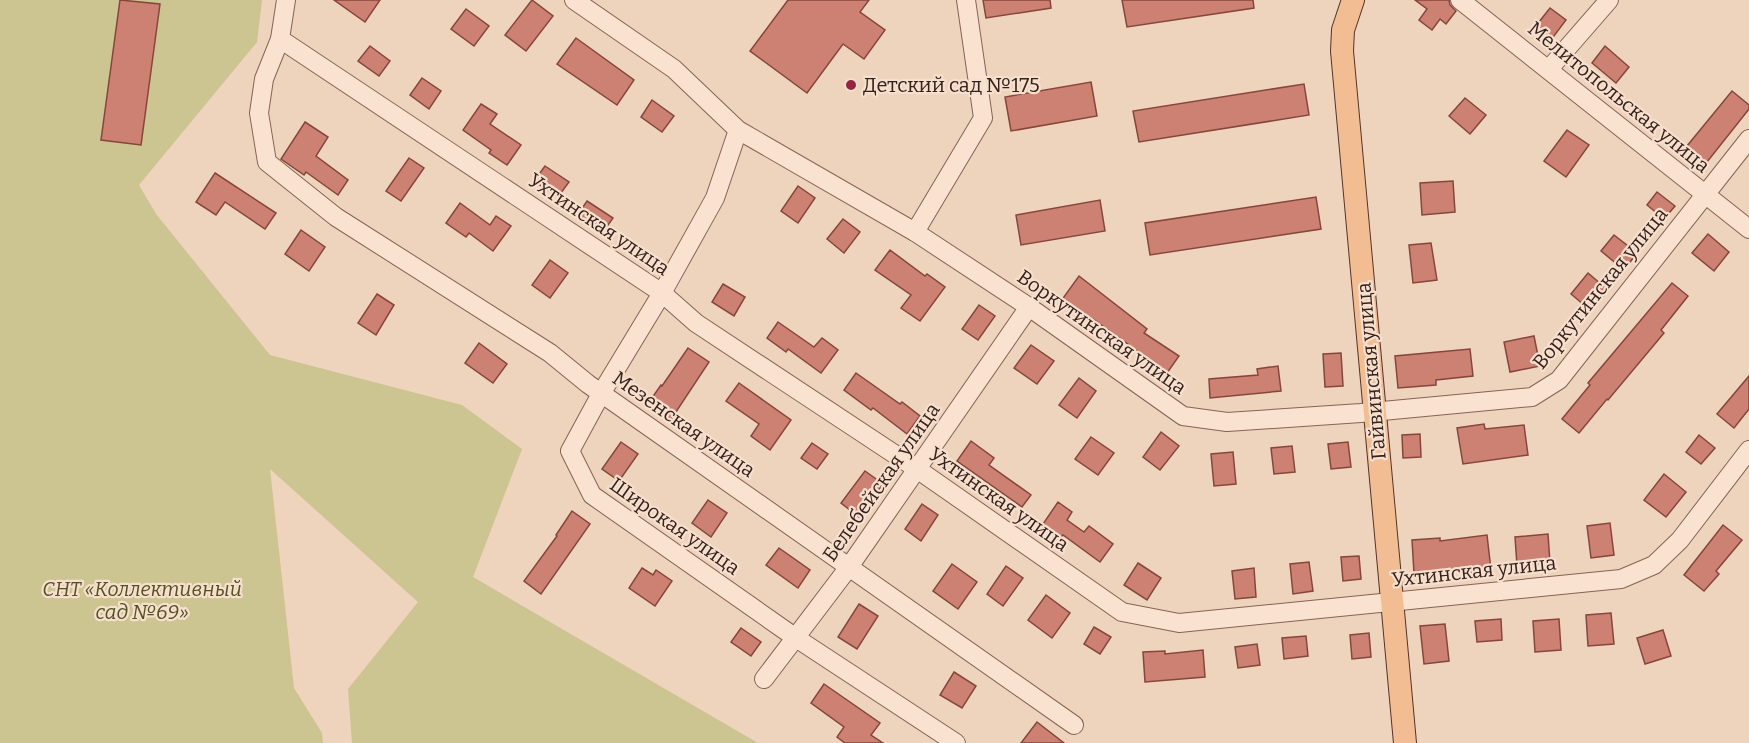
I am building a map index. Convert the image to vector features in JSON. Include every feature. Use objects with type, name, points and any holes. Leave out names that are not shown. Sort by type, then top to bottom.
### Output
[{"type":"main road","name":"Гайвинская улица","points":[[1353,0],[1343,30],[1342,51],[1405,743]]},
{"type":"street","points":[[280,39],[286,0]]},
{"type":"street","name":"Воркутинская улица","points":[[574,0],[674,69],[738,130],[915,232],[1029,307],[1183,416],[1227,422],[1532,398],[1559,380],[1749,139]]},
{"type":"street","points":[[915,232],[983,118],[966,0]]},
{"type":"street","name":"Мелитопольская улица","points":[[1460,0],[1749,229]]},
{"type":"street","points":[[1549,69],[1609,0]]},
{"type":"street","name":"Мезенская улица","points":[[280,39],[264,79],[260,113],[267,162],[336,217],[550,353],[588,384],[1074,725]]},
{"type":"street","name":"Ухтинская улица","points":[[280,39],[662,293],[696,323],[917,469],[1122,612],[1179,623],[1621,579],[1654,565],[1680,540],[1749,450]]},
{"type":"street","name":"Широкая улица","points":[[738,130],[716,198],[602,392],[570,452],[592,495],[796,638],[956,743]]},
{"type":"street","name":"Белебейская улица","points":[[764,679],[849,567],[1029,307]]},
{"type":"green space","name":"СНТ «Коллективный сад №69»","points":[[0,0],[262,0],[257,42],[139,185],[156,214],[270,355],[462,405],[522,449],[473,577],[758,743],[352,743],[348,689],[418,602],[270,469],[294,688],[322,733],[323,743],[0,743]]},
{"type":"building","points":[[120,0],[160,4],[141,145],[101,140]]},
{"type":"building","points":[[334,0],[380,0],[365,22]]},
{"type":"building","points":[[532,0],[553,16],[526,51],[505,35]]},
{"type":"building","points":[[788,0],[869,0],[860,12],[885,30],[864,59],[843,44],[807,93],[750,51]]},
{"type":"building","points":[[983,0],[1050,0],[1051,8],[986,18]]},
{"type":"building","points":[[1122,0],[1253,0],[1254,8],[1127,27]]},
{"type":"building","points":[[1415,0],[1449,0],[1450,5],[1456,11],[1446,24],[1440,19],[1432,30],[1419,20],[1427,9]]},
{"type":"building","points":[[1550,8],[1566,20],[1551,40],[1535,27]]},
{"type":"building","points":[[466,9],[489,26],[474,46],[451,29]]},
{"type":"building","points":[[576,38],[634,80],[617,105],[557,64]]},
{"type":"building","points":[[370,46],[390,61],[379,76],[358,61]]},
{"type":"building","points":[[1605,46],[1629,67],[1616,83],[1592,63]]},
{"type":"building","points":[[422,78],[441,91],[429,109],[410,95]]},
{"type":"building","points":[[1091,82],[1097,116],[1011,131],[1005,97]]},
{"type":"building","points":[[1304,84],[1309,115],[1139,142],[1133,111]]},
{"type":"building","points":[[1732,91],[1749,105],[1749,109],[1707,162],[1687,146]]},
{"type":"building","points":[[1465,98],[1486,115],[1470,134],[1449,116]]},
{"type":"building","points":[[652,100],[674,116],[662,132],[641,117]]},
{"type":"building","points":[[481,104],[497,114],[490,124],[521,145],[507,165],[489,153],[491,150],[463,130]]},
{"type":"building","points":[[305,122],[328,137],[316,156],[348,180],[338,195],[306,172],[304,175],[281,159]]},
{"type":"building","points":[[1567,130],[1589,145],[1566,177],[1544,161]]},
{"type":"building","points":[[409,158],[424,168],[401,201],[386,191]]},
{"type":"building","points":[[545,166],[569,182],[558,197],[534,181]]},
{"type":"building","points":[[215,173],[276,213],[265,229],[225,202],[216,215],[196,202]]},
{"type":"building","points":[[1453,181],[1455,212],[1422,215],[1420,183]]},
{"type":"building","points":[[798,186],[815,198],[798,223],[781,211]]},
{"type":"building","points":[[1657,192],[1675,206],[1664,219],[1647,205]]},
{"type":"building","points":[[1316,197],[1321,229],[1150,255],[1145,223]]},
{"type":"building","points":[[1100,200],[1105,231],[1021,245],[1016,215]]},
{"type":"building","points":[[587,201],[613,218],[603,232],[577,216]]},
{"type":"building","points":[[460,203],[490,225],[496,216],[511,226],[493,251],[469,233],[466,237],[446,223]]},
{"type":"building","points":[[843,219],[860,232],[844,253],[827,239]]},
{"type":"building","points":[[301,230],[325,247],[309,271],[285,254]]},
{"type":"building","points":[[1708,234],[1729,252],[1714,271],[1692,253]]},
{"type":"building","points":[[1614,235],[1637,253],[1624,270],[1601,251]]},
{"type":"building","points":[[1431,243],[1437,280],[1413,283],[1409,245]]},
{"type":"building","points":[[890,250],[925,276],[927,274],[945,287],[920,321],[901,308],[911,295],[875,270]]},
{"type":"building","points":[[550,260],[568,273],[550,298],[532,285]]},
{"type":"building","points":[[1588,273],[1608,290],[1591,311],[1571,294]]},
{"type":"building","points":[[1079,276],[1147,329],[1144,333],[1179,356],[1167,373],[1142,357],[1143,355],[1093,319],[1090,322],[1061,301]]},
{"type":"building","points":[[1672,283],[1688,296],[1661,330],[1664,333],[1579,433],[1562,419],[1590,385],[1588,383]]},
{"type":"building","points":[[723,284],[745,297],[734,316],[712,302]]},
{"type":"building","points":[[377,294],[394,305],[376,335],[358,323]]},
{"type":"building","points":[[979,305],[995,316],[978,340],[962,329]]},
{"type":"building","points":[[778,322],[814,347],[822,338],[838,350],[821,373],[788,349],[786,352],[767,338]]},
{"type":"building","points":[[1534,336],[1540,366],[1510,372],[1504,342]]},
{"type":"building","points":[[479,343],[507,364],[493,383],[465,363]]},
{"type":"building","points":[[1031,345],[1054,361],[1037,384],[1014,368]]},
{"type":"building","points":[[688,348],[709,362],[670,421],[647,405]]},
{"type":"building","points":[[1470,349],[1473,376],[1436,380],[1436,385],[1398,388],[1395,356]]},
{"type":"building","points":[[1341,353],[1343,386],[1325,387],[1323,354]]},
{"type":"building","points":[[1278,366],[1281,391],[1210,398],[1209,379],[1258,375],[1257,369]]},
{"type":"building","points":[[856,373],[920,416],[907,434],[873,408],[871,410],[844,390]]},
{"type":"building","points":[[1749,376],[1749,409],[1734,428],[1717,414]]},
{"type":"building","points":[[1079,378],[1096,391],[1077,418],[1059,405]]},
{"type":"building","points":[[739,383],[791,420],[770,450],[751,436],[759,424],[726,401]]},
{"type":"building","points":[[1484,424],[1485,429],[1524,425],[1528,455],[1463,464],[1457,428]]},
{"type":"building","points":[[1161,432],[1179,446],[1160,470],[1143,457]]},
{"type":"building","points":[[1420,434],[1421,457],[1403,458],[1402,435]]},
{"type":"building","points":[[1699,435],[1715,448],[1701,464],[1686,452]]},
{"type":"building","points":[[1091,437],[1114,453],[1098,475],[1075,459]]},
{"type":"building","points":[[971,441],[994,458],[989,465],[1031,495],[1022,507],[957,461]]},
{"type":"building","points":[[621,442],[638,454],[619,481],[602,469]]},
{"type":"building","points":[[1348,442],[1351,467],[1331,469],[1328,444]]},
{"type":"building","points":[[812,443],[828,454],[817,469],[801,458]]},
{"type":"building","points":[[1292,446],[1295,472],[1274,474],[1271,448]]},
{"type":"building","points":[[1233,452],[1236,484],[1214,486],[1211,454]]},
{"type":"building","points":[[865,471],[883,484],[859,517],[841,503]]},
{"type":"building","points":[[1664,474],[1686,492],[1666,517],[1644,500]]},
{"type":"building","points":[[708,500],[727,513],[711,537],[692,523]]},
{"type":"building","points":[[1058,502],[1072,512],[1067,520],[1084,532],[1089,526],[1113,544],[1100,562],[1063,535],[1061,537],[1043,524]]},
{"type":"building","points":[[922,504],[938,515],[921,541],[905,529]]},
{"type":"building","points":[[572,511],[590,524],[541,594],[524,581]]},
{"type":"building","points":[[1610,523],[1614,555],[1591,558],[1587,526]]},
{"type":"building","points":[[1723,525],[1742,540],[1716,571],[1719,574],[1704,591],[1684,575]]},
{"type":"building","points":[[1548,534],[1550,563],[1517,565],[1515,537]]},
{"type":"building","points":[[1487,535],[1491,570],[1467,573],[1466,570],[1414,573],[1412,540],[1440,538],[1440,541]]},
{"type":"building","points":[[779,548],[810,570],[798,588],[766,565]]},
{"type":"building","points":[[1359,556],[1361,579],[1343,581],[1341,557]]},
{"type":"building","points":[[1309,562],[1313,591],[1293,594],[1290,564]]},
{"type":"building","points":[[1138,563],[1161,578],[1147,600],[1124,585]]},
{"type":"building","points":[[952,564],[977,582],[958,609],[933,591]]},
{"type":"building","points":[[1006,566],[1023,578],[1003,606],[987,594]]},
{"type":"building","points":[[642,568],[653,575],[656,570],[672,581],[655,606],[629,588]]},
{"type":"building","points":[[1254,568],[1256,597],[1235,599],[1232,571]]},
{"type":"building","points":[[1046,595],[1070,613],[1052,638],[1028,620]]},
{"type":"building","points":[[859,604],[878,616],[857,649],[838,637]]},
{"type":"building","points":[[1611,613],[1614,644],[1588,646],[1586,615]]},
{"type":"building","points":[[1501,619],[1502,640],[1477,642],[1475,621]]},
{"type":"building","points":[[1559,619],[1561,650],[1535,652],[1533,621]]},
{"type":"building","points":[[1445,624],[1449,661],[1424,664],[1420,626]]},
{"type":"building","points":[[1094,627],[1111,637],[1100,654],[1084,644]]},
{"type":"building","points":[[741,628],[761,642],[751,656],[731,642]]},
{"type":"building","points":[[1663,630],[1671,656],[1645,664],[1637,638]]},
{"type":"building","points":[[1369,633],[1371,657],[1352,659],[1350,635]]},
{"type":"building","points":[[1306,636],[1308,656],[1284,659],[1282,638]]},
{"type":"building","points":[[1257,644],[1260,665],[1238,668],[1235,647]]},
{"type":"building","points":[[1203,650],[1205,677],[1145,682],[1143,652],[1165,651],[1165,654]]},
{"type":"building","points":[[954,672],[976,686],[962,708],[940,695]]},
{"type":"building","points":[[824,684],[880,723],[871,735],[883,743],[845,743],[837,737],[844,727],[811,703]]},
{"type":"building","points":[[1037,722],[1064,743],[1021,743]]},
{"type":"place","name":"Детский сад №175","points":[[851,85]]}]
